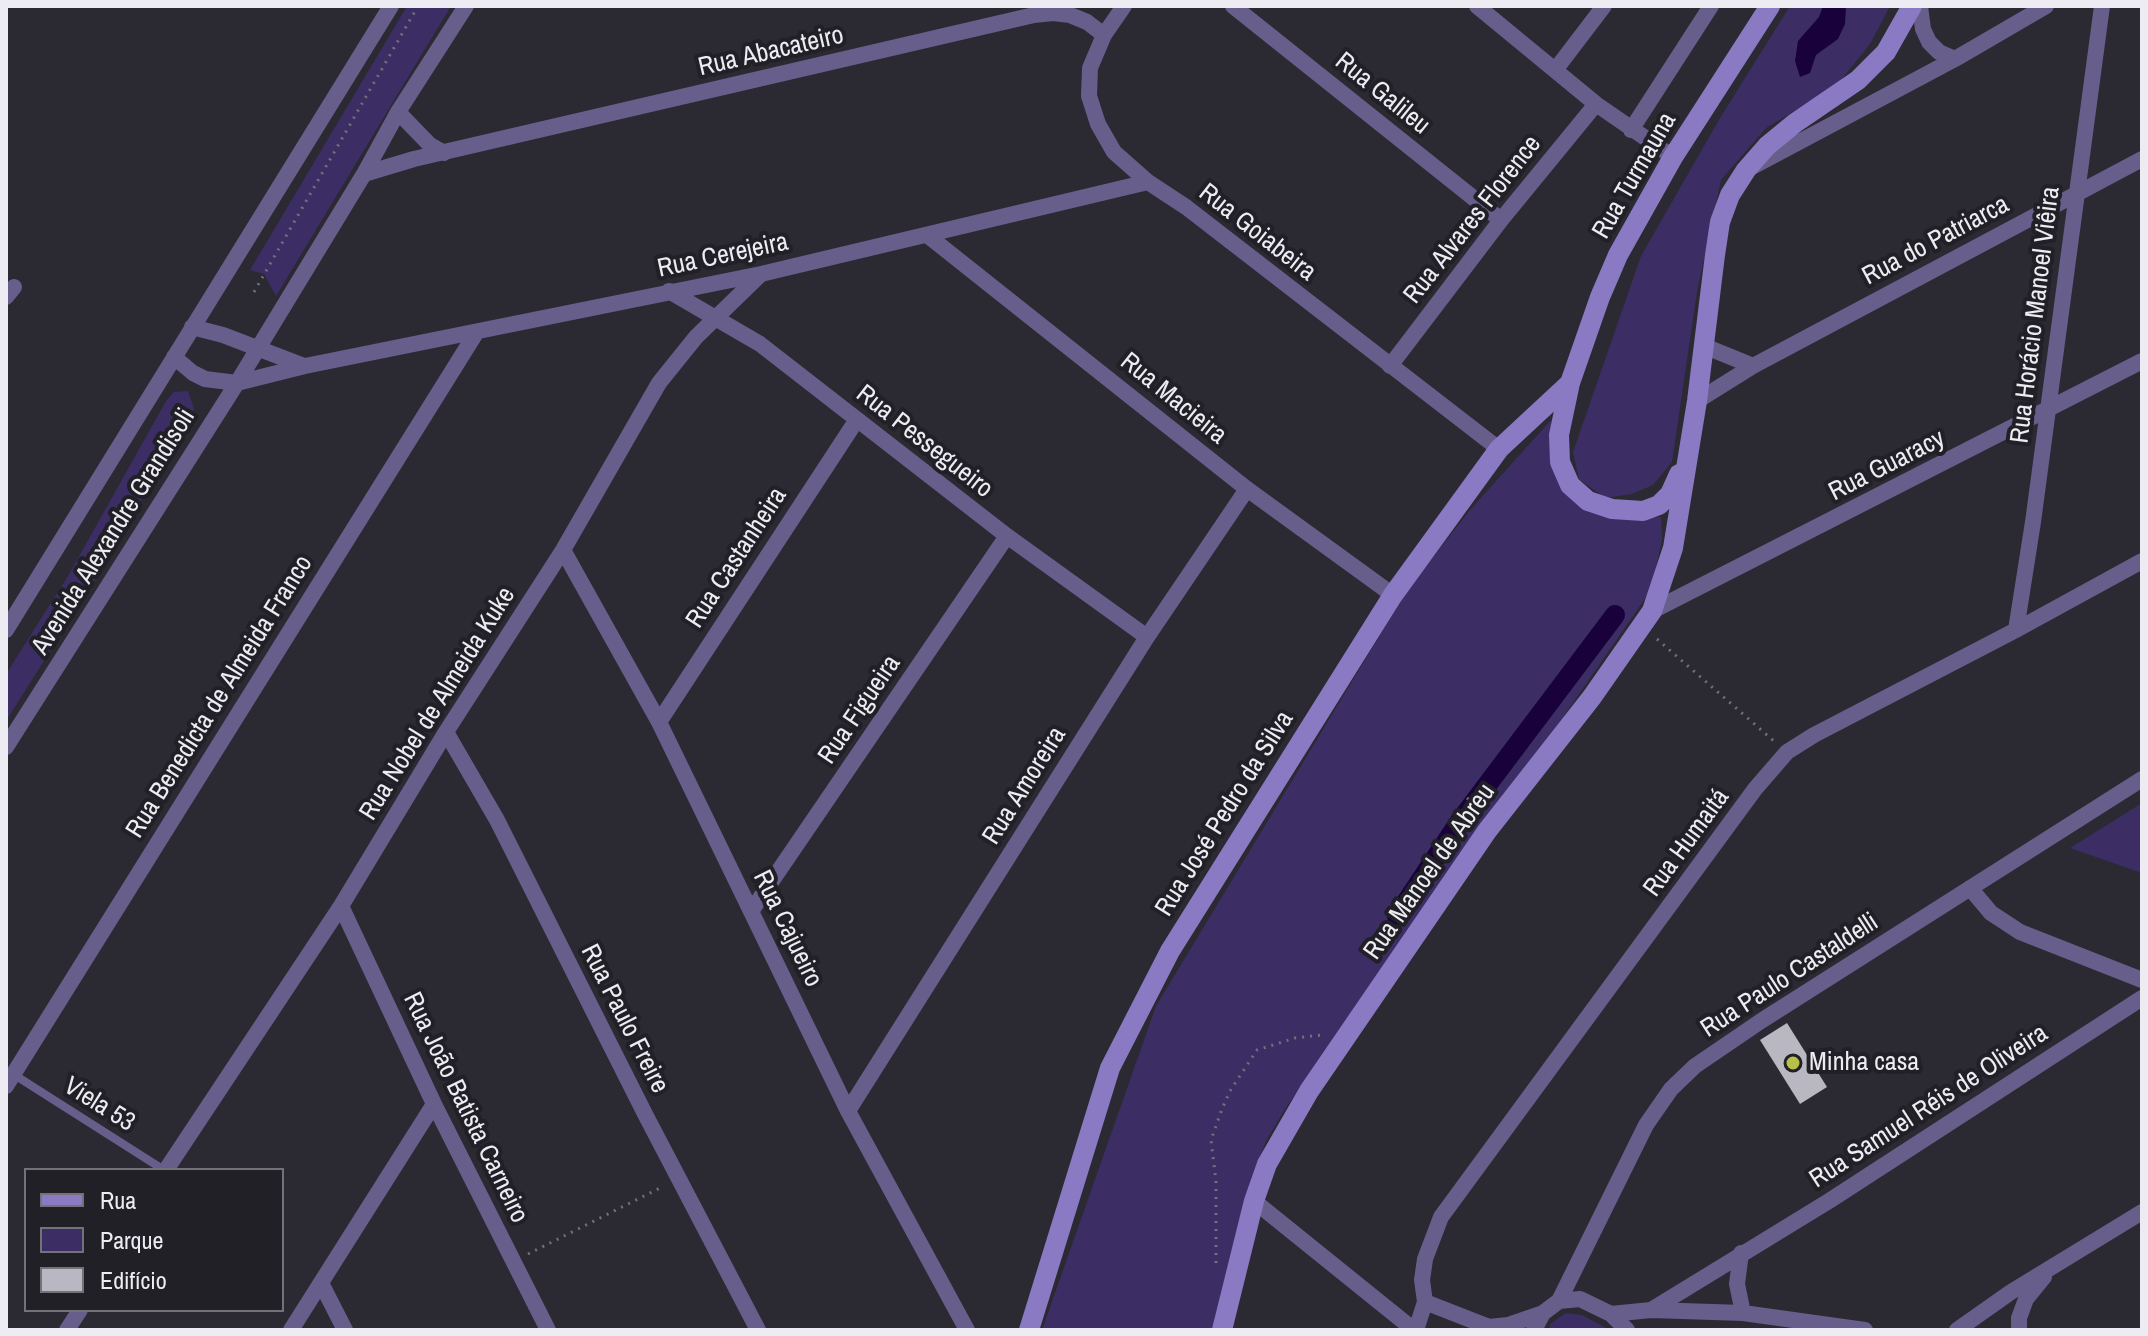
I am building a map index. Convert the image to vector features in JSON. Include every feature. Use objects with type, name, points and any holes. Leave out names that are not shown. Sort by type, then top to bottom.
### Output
[{"type":"main road","name":"Rua Turmauna","points":[[1689,452],[1670,494],[1659,505],[1643,511],[1612,509],[1588,501],[1570,485],[1560,462],[1559,435],[1570,383],[1618,255],[1673,157],[1770,6]]},
{"type":"main road","points":[[1689,452],[1720,222],[1730,195],[1767,146],[1858,80],[1886,52],[1912,6]]},
{"type":"main road","name":"Rua José Pedro da Silva","points":[[1029,1330],[1110,1068],[1170,951],[1393,595],[1499,449],[1570,383]]},
{"type":"main road","name":"Rua Manoel de Abreu","points":[[1222,1330],[1254,1201],[1267,1164],[1292,1120],[1487,831],[1592,697],[1647,618],[1673,548],[1689,452]]},
{"type":"street","name":"Avenida Alexandre Grandisoli","points":[[6,630],[391,6]]},
{"type":"street","name":"Avenida Alexandre Grandisoli","points":[[6,747],[237,383],[364,174],[398,112],[466,6]]},
{"type":"street","name":"Rua Goiabeira","points":[[1124,6],[1104,35],[1090,68],[1089,96],[1098,124],[1114,152],[1148,182],[1186,207],[1499,449]]},
{"type":"street","name":"Rua Galileu","points":[[1233,6],[1501,220]]},
{"type":"street","points":[[1477,6],[1596,104],[1673,157]]},
{"type":"street","points":[[1556,69],[1604,6]]},
{"type":"street","name":"Rua Turmauna","points":[[1631,130],[1711,6]]},
{"type":"street","points":[[1920,6],[1923,29],[1929,42],[1939,52],[1955,59]]},
{"type":"street","points":[[1746,170],[1955,59],[2046,6]]},
{"type":"street","name":"Rua Horácio Manoel Viêira","points":[[2016,630],[2049,411],[2102,6]]},
{"type":"street","name":"Rua Abacateiro","points":[[364,174],[1034,15],[1070,15],[1087,22],[1104,35]]},
{"type":"street","name":"Rua Alvares Florence","points":[[1390,366],[1501,220],[1596,104]]},
{"type":"street","points":[[398,112],[424,140],[444,153]]},
{"type":"street","name":"Rua do Patriarca","points":[[1697,401],[1753,366],[2142,159]]},
{"type":"street","name":"Rua Cerejeira","points":[[237,383],[305,366],[761,274],[1148,182]]},
{"type":"street","name":"Rua Macieira","points":[[927,235],[1247,489],[1393,595]]},
{"type":"street","name":"Rua Nobel de Almeida Kuke","points":[[166,1168],[341,906],[446,732],[563,550],[659,383],[674,361],[761,274]]},
{"type":"street","name":"Rua Pessegueiro","points":[[669,291],[760,344],[1007,536],[1147,637]]},
{"type":"street","points":[[192,327],[305,366]]},
{"type":"street","name":"Rua Benedicta de Almeida Franco","points":[[10,1080],[476,333]]},
{"type":"street","points":[[1704,346],[1753,366]]},
{"type":"street","name":"Avenida Alexandre Grandisoli","points":[[174,357],[205,379],[237,383]]},
{"type":"street","name":"Rua Guaracy","points":[[1647,618],[2142,361]]},
{"type":"street","name":"Rua Castanheira","points":[[659,722],[856,421]]},
{"type":"street","name":"Rua Amoreira","points":[[848,1111],[1147,637],[1247,489]]},
{"type":"street","name":"Rua Figueira","points":[[752,910],[1007,536]]},
{"type":"street","name":"Rua Cajueiro","points":[[563,550],[659,722],[848,1111],[967,1330]]},
{"type":"street","name":"Rua Humaitá","points":[[1415,1330],[1425,1302],[1422,1280],[1425,1259],[1441,1217],[1755,789],[1787,752],[2142,561]]},
{"type":"street","name":"Rua Paulo Freire","points":[[446,732],[497,820],[758,1330]]},
{"type":"street","name":"Rua Paulo Castaldelli","points":[[1559,1301],[1646,1125],[1671,1089],[1695,1066],[2142,779]]},
{"type":"street","points":[[1970,888],[1991,913],[2020,932],[2142,980]]},
{"type":"street","name":"Rua João Batista Carneiro","points":[[341,906],[434,1104],[548,1330]]},
{"type":"street","name":"Rua Samuel Réis de Oliveira","points":[[1651,1310],[1829,1201],[2142,998]]},
{"type":"street","points":[[291,1330],[434,1104]]},
{"type":"street","points":[[1254,1201],[1415,1330]]},
{"type":"street","points":[[1957,1330],[2011,1292],[2142,1212]]},
{"type":"street","points":[[1741,1253],[1737,1284],[1743,1313]]},
{"type":"street","points":[[2019,1330],[2019,1318],[2026,1299],[2054,1268]]},
{"type":"street","points":[[321,1283],[345,1330]]},
{"type":"street","points":[[1425,1302],[1474,1324],[1499,1327],[1543,1313],[1559,1301],[1580,1299],[1611,1314],[1627,1330]]},
{"type":"street","points":[[1611,1314],[1651,1310],[1743,1313],[1865,1330]]},
{"type":"street","points":[[67,1330],[79,1312]]},
{"type":"street","points":[[1534,1330],[1543,1313]]},
{"type":"lane","name":"Viela 53","points":[[10,1080],[162,1168]]},
{"type":"path","points":[[254,292],[418,6]]},
{"type":"path","points":[[1647,618],[1787,752]]},
{"type":"path","points":[[1467,798],[1485,813]]},
{"type":"path","points":[[1217,1271],[1216,1181],[1211,1140],[1230,1091],[1257,1050],[1295,1038],[1350,1032]]},
{"type":"path","points":[[513,1262],[679,1179]]},
{"type":"green space","points":[[407,6],[451,6],[276,296],[264,274],[250,270]]},
{"type":"green space","points":[[1790,6],[1890,6],[1870,44],[1837,85],[1766,128],[1721,180],[1697,292],[1672,462],[1653,485],[1632,494],[1605,498],[1579,479],[1573,452],[1641,256],[1720,118]]},
{"type":"green space","points":[[188,391],[194,409],[92,585],[6,721],[6,674],[68,576],[166,401],[174,392]]},
{"type":"green space","points":[[1551,420],[1555,463],[1613,516],[1661,517],[1662,540],[1651,590],[1496,814],[1285,1109],[1266,1141],[1257,1163],[1217,1330],[1042,1330],[1156,1006],[1406,592],[1470,510]]},
{"type":"green space","points":[[2142,803],[2142,873],[2070,848]]},
{"type":"green space","points":[[1566,1313],[1582,1315],[1610,1330],[1549,1330],[1550,1324]]},
{"type":"shaded area","points":[[1823,6],[1846,6],[1845,24],[1838,39],[1816,55],[1810,73],[1800,77],[1795,61],[1798,41],[1819,17]]},
{"type":"building","name":"Minha casa","points":[[1787,1023],[1827,1087],[1800,1104],[1760,1040]]},
{"type":"waterway","points":[[1397,916],[1460,821],[1615,615]]},
{"type":"place","name":"Minha casa","points":[[1793,1063]]}]
